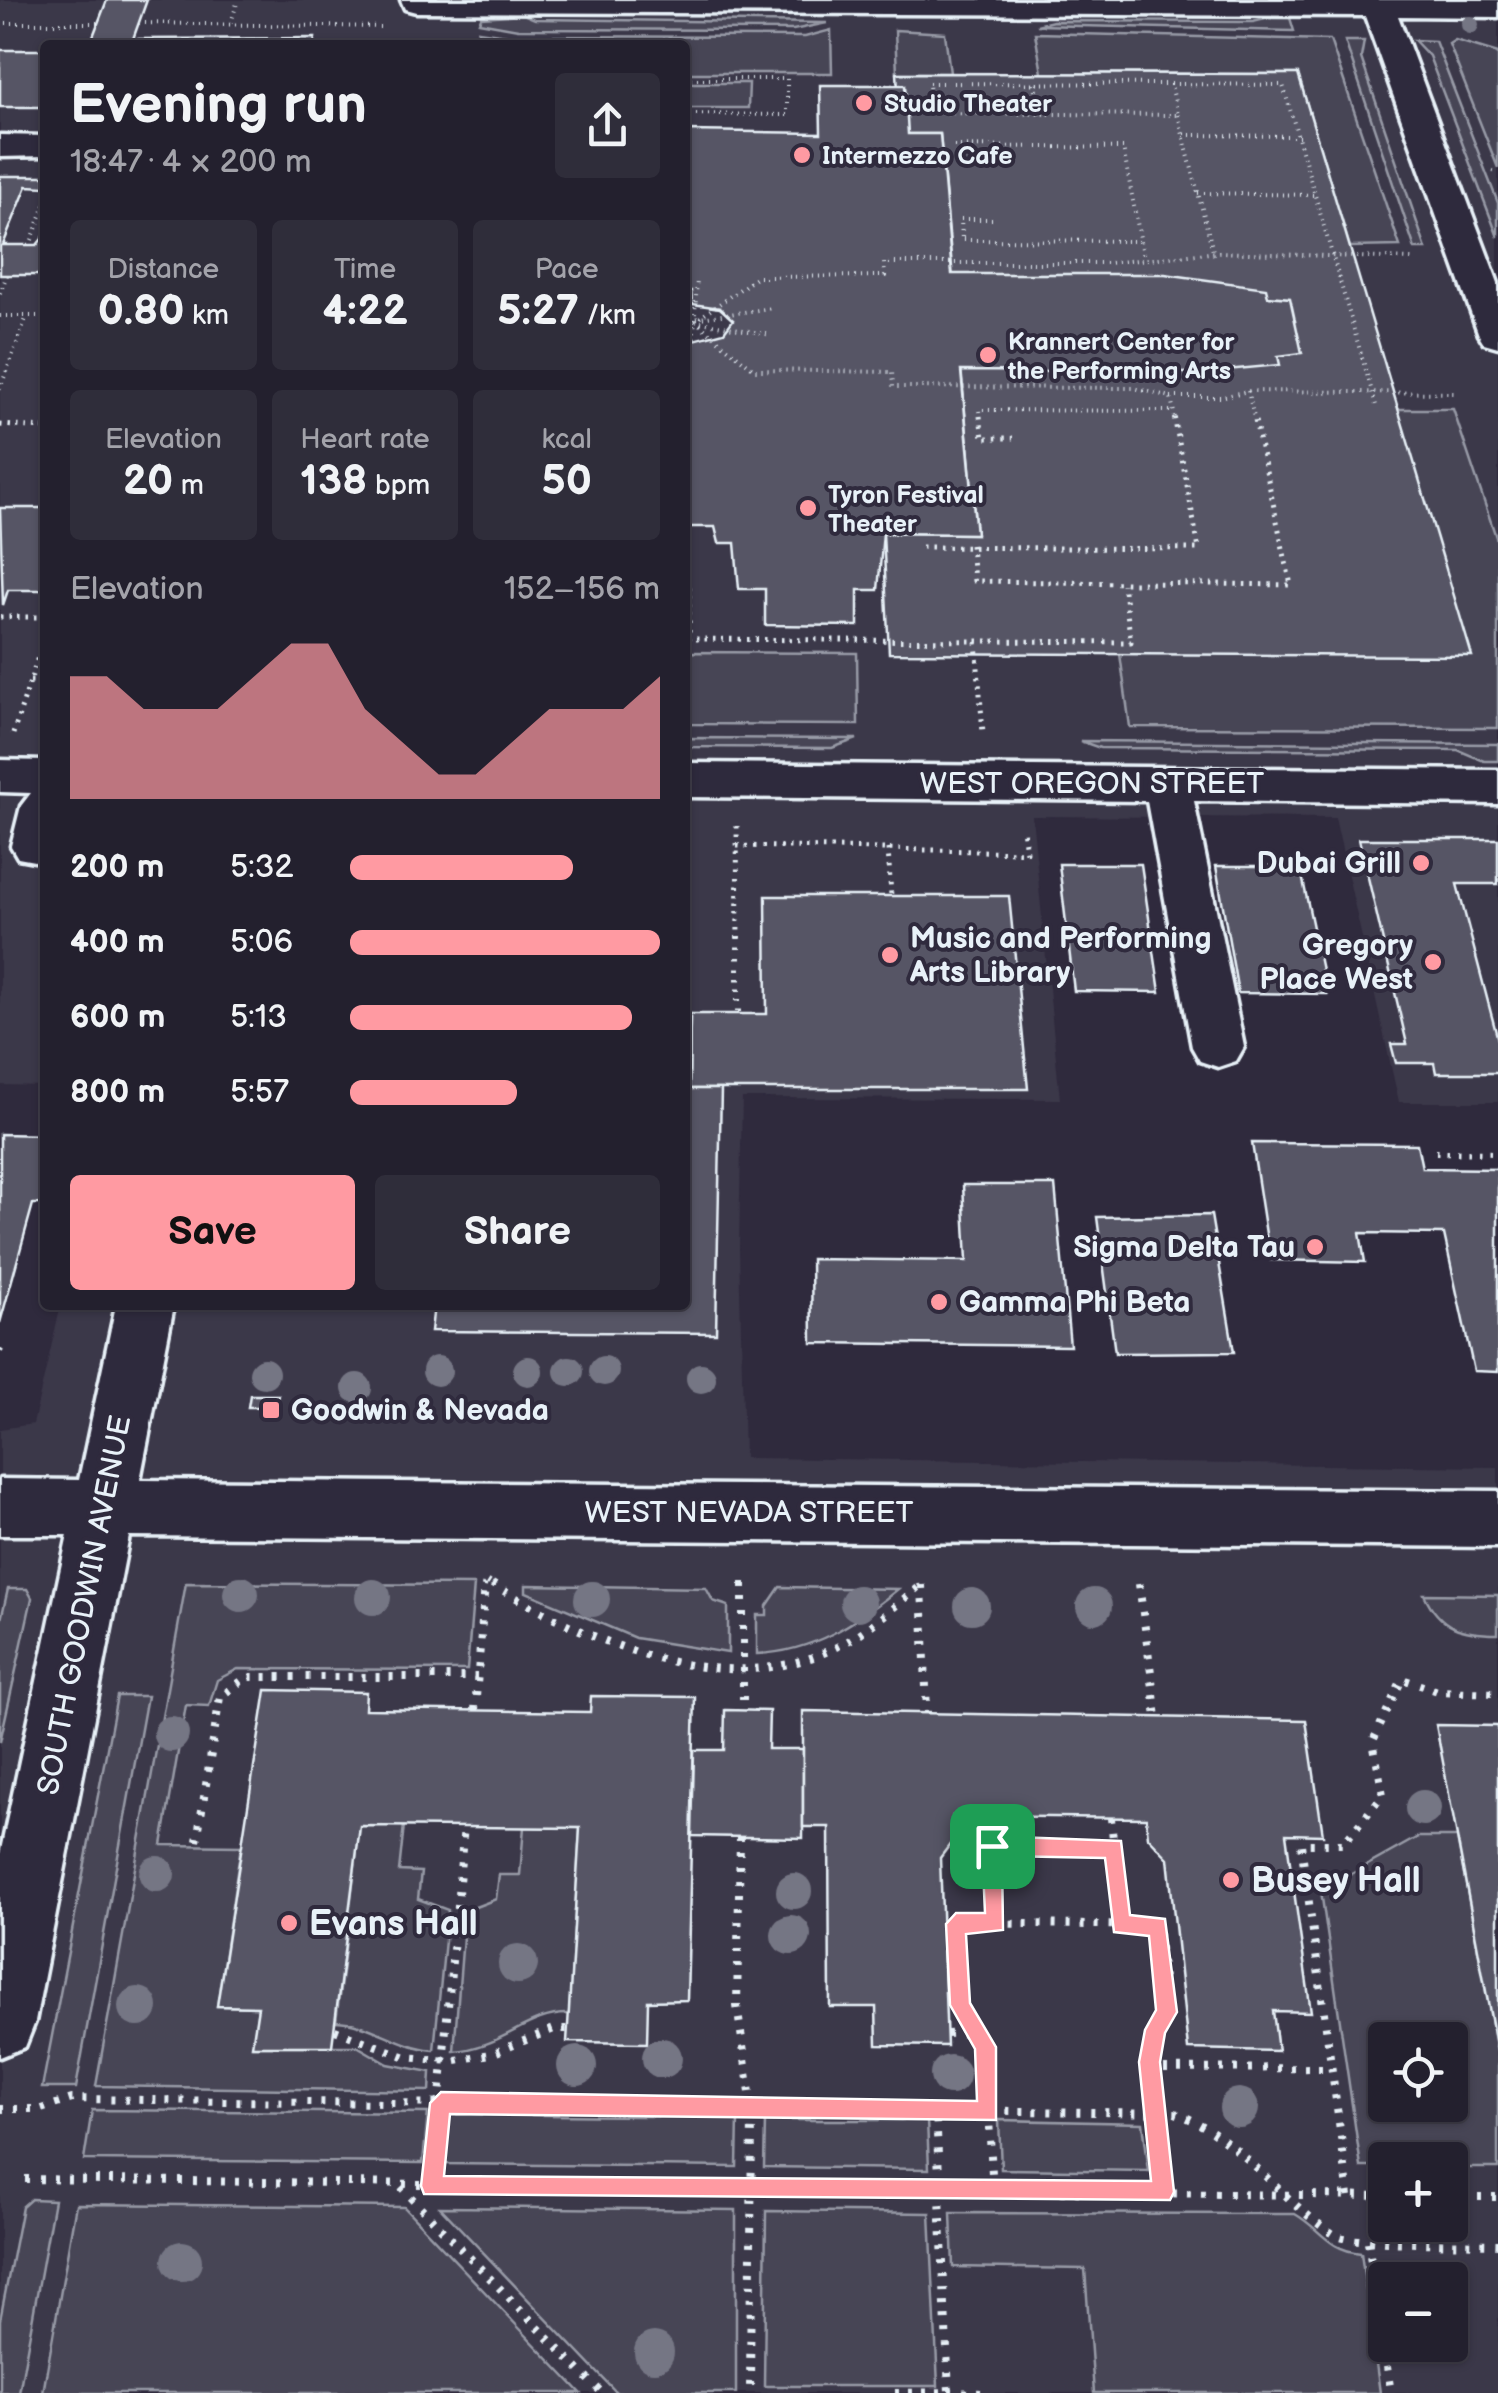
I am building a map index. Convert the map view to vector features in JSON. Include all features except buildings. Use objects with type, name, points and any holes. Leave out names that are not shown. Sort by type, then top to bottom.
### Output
[{"type":"street","points":[[407,14],[870,2],[1498,6]]},
{"type":"street","points":[[1378,6],[1498,335]]},
{"type":"street","points":[[0,146],[40,146]]},
{"type":"street","points":[[6,756],[40,774]]},
{"type":"street","name":"WEST OREGON STREET","points":[[690,780],[1498,787]]},
{"type":"street","points":[[1167,783],[1218,1046]]},
{"type":"street","points":[[40,826],[35,846],[40,846]]},
{"type":"street","name":"SOUTH GOODWIN AVENUE","points":[[0,2022],[143,1310]]},
{"type":"street","name":"WEST NEVADA STREET","points":[[0,1507],[1498,1519]]},
{"type":"path","points":[[230,23],[238,0]]},
{"type":"path","points":[[139,23],[230,23],[407,14]]},
{"type":"path","points":[[0,23],[98,23]]},
{"type":"path","points":[[690,79],[787,79],[787,114],[690,114]]},
{"type":"path","points":[[1178,116],[931,113],[929,83],[1283,85],[1378,409]]},
{"type":"path","points":[[1035,83],[1039,114]]},
{"type":"path","points":[[1171,84],[1214,255]]},
{"type":"path","points":[[1184,135],[1300,136]]},
{"type":"path","points":[[954,146],[1123,148],[1143,254]]},
{"type":"path","points":[[1198,193],[1316,195]]},
{"type":"path","points":[[32,240],[40,218]]},
{"type":"path","points":[[992,218],[961,218],[962,240],[1141,241]]},
{"type":"path","points":[[695,321],[757,277],[885,276],[884,263],[1108,263],[1143,254],[1412,259]]},
{"type":"path","points":[[0,293],[7,275]]},
{"type":"path","points":[[692,368],[697,279]]},
{"type":"path","points":[[695,321],[773,308]]},
{"type":"path","points":[[0,316],[40,316]]},
{"type":"path","points":[[0,388],[27,316]]},
{"type":"path","points":[[690,320],[771,336]]},
{"type":"path","points":[[695,321],[754,370],[892,372],[893,387],[1134,388],[1171,397],[1221,397],[1248,391],[1456,394]]},
{"type":"path","points":[[971,545],[974,581],[1291,586],[1248,391]]},
{"type":"path","points":[[922,547],[1199,548],[1171,397]]},
{"type":"path","points":[[1013,438],[982,438],[979,410],[1175,411]]},
{"type":"path","points":[[0,424],[40,428]]},
{"type":"path","points":[[690,639],[1130,642],[1122,584]]},
{"type":"path","points":[[0,616],[40,617]]},
{"type":"path","points":[[976,642],[983,733]]},
{"type":"path","points":[[6,756],[40,650]]},
{"type":"path","points":[[30,681],[40,681]]},
{"type":"path","points":[[737,846],[1026,852],[1023,824]]},
{"type":"path","points":[[737,826],[738,1014]]},
{"type":"path","points":[[888,849],[891,896]]},
{"type":"path","points":[[1436,1152],[1498,1153]]},
{"type":"path","points":[[0,1351],[6,1342]]},
{"type":"path","points":[[475,1710],[486,1580],[552,1620],[620,1651],[709,1668],[791,1664],[837,1646],[870,1627],[922,1584],[927,1714]]},
{"type":"path","points":[[743,1582],[743,1710]]},
{"type":"path","points":[[1140,1582],[1157,1717]]},
{"type":"path","points":[[198,1841],[220,1697],[247,1677],[478,1677]]},
{"type":"path","points":[[1349,2196],[1301,1844],[1344,1844],[1383,1795],[1373,1741],[1402,1679],[1438,1691],[1498,1693]]},
{"type":"path","points":[[989,1817],[996,1923]]},
{"type":"path","points":[[1111,1818],[1121,1925]]},
{"type":"path","points":[[432,2186],[464,1826]]},
{"type":"path","points":[[740,1837],[737,2006],[752,2106],[750,2393]]},
{"type":"path","points":[[992,1846],[1114,1848]]},
{"type":"path","points":[[1292,1878],[1305,1880]]},
{"type":"path","points":[[993,2192],[986,2047],[960,2005],[956,1924],[1158,1926],[1166,2012],[1155,2030],[1150,2069],[1163,2192]]},
{"type":"path","points":[[334,2030],[355,2031],[378,2048],[411,2059],[444,2063],[477,2061],[554,2029],[568,2029]]},
{"type":"path","points":[[946,2034],[974,2033]]},
{"type":"path","points":[[1150,2069],[1330,2068]]},
{"type":"path","points":[[0,2109],[41,2108],[72,2099],[1175,2113],[1198,2121],[1338,2238],[1498,2244]]},
{"type":"path","points":[[936,2111],[949,2392]]},
{"type":"path","points":[[24,2179],[1368,2196]]},
{"type":"path","points":[[401,2186],[602,2393]]},
{"type":"path","points":[[1468,2197],[1498,2198]]},
{"type":"path","points":[[1368,2242],[1391,2393]]},
{"type":"path","points":[[895,2393],[982,2393]]},
{"type":"shaded area","points":[[0,0],[1498,0],[1498,1102],[1399,1102],[1335,818],[1032,816],[1060,1099],[742,1098],[739,1247],[744,1458],[1498,1467],[1498,2393],[0,2393],[0,1429],[33,1424],[60,1310],[690,1310],[690,40],[40,40],[40,1086],[0,1085]]},
{"type":"shaded area","points":[[523,14],[535,19],[827,23],[793,30],[518,29],[479,22],[481,17]]},
{"type":"shaded area","points":[[1290,18],[1294,31],[1037,25],[1053,21],[1253,22]]},
{"type":"shaded area","points":[[831,30],[832,73],[690,73],[690,40],[477,40],[478,31],[513,36],[805,37]]},
{"type":"shaded area","points":[[895,30],[945,33],[950,73],[897,73]]},
{"type":"shaded area","points":[[1035,33],[1330,40],[1400,246],[1350,247],[1298,74],[1042,73]]},
{"type":"shaded area","points":[[1414,40],[1435,41],[1498,203],[1498,237],[1429,56]]},
{"type":"shaded area","points":[[1455,40],[1498,53],[1498,168],[1449,44]]},
{"type":"shaded area","points":[[1345,41],[1364,41],[1361,58],[1426,249],[1415,249]]},
{"type":"shaded area","points":[[690,83],[749,83],[748,108],[690,108]]},
{"type":"shaded area","points":[[1398,409],[1453,409],[1498,543],[1498,728],[1130,727],[1120,654]]},
{"type":"shaded area","points":[[690,652],[857,653],[858,725],[690,724]]},
{"type":"shaded area","points":[[690,738],[857,739],[832,748],[690,747]]},
{"type":"shaded area","points":[[1080,741],[1498,744],[1498,761],[1484,761],[1458,750],[1100,748]]},
{"type":"shaded area","points":[[186,1583],[474,1585],[467,1670],[238,1669],[217,1680],[209,1706],[186,1705],[162,1845],[241,1846],[217,2006],[258,2007],[253,2046],[357,2046],[388,2064],[431,2072],[430,2091],[96,2086]]},
{"type":"shaded area","points":[[526,1585],[706,1588],[713,1601],[728,1606],[728,1653],[635,1638],[526,1592]]},
{"type":"shaded area","points":[[780,1587],[898,1589],[833,1634],[797,1648],[757,1654],[757,1615],[767,1615],[767,1606]]},
{"type":"shaded area","points":[[8,1589],[27,1589],[32,1598],[0,1742],[0,1624]]},
{"type":"shaded area","points":[[1424,1594],[1498,1595],[1498,1634],[1454,1627],[1437,1615]]},
{"type":"shaded area","points":[[117,1696],[147,1696],[76,2088],[42,2088]]},
{"type":"shaded area","points":[[404,1825],[399,1871],[421,1872],[418,1899],[448,1910],[434,2050],[336,2021],[360,1826]]},
{"type":"shaded area","points":[[524,1827],[580,1828],[569,2014],[540,2019],[486,2044],[454,2051],[465,1911],[496,1899],[499,1875],[520,1875]]},
{"type":"shaded area","points":[[1418,1837],[1457,1837],[1498,2057],[1498,2168],[1468,2168],[1468,2142],[1368,2142],[1368,2167],[1361,2167],[1321,1891]]},
{"type":"shaded area","points":[[92,2110],[428,2113],[423,2163],[84,2160]]},
{"type":"shaded area","points":[[447,2114],[738,2117],[737,2167],[443,2164]]},
{"type":"shaded area","points":[[765,2120],[927,2120],[929,2169],[764,2167]]},
{"type":"shaded area","points":[[999,2120],[1143,2123],[1149,2171],[1001,2169]]},
{"type":"shaded area","points":[[31,2199],[54,2200],[19,2393],[0,2393],[0,2320],[22,2207]]},
{"type":"shaded area","points":[[76,2204],[404,2207],[581,2393],[43,2393]]},
{"type":"shaded area","points":[[440,2207],[736,2210],[736,2393],[617,2393]]},
{"type":"shaded area","points":[[766,2211],[930,2213],[938,2386],[764,2386]]},
{"type":"shaded area","points":[[951,2213],[1295,2214],[1340,2248],[1361,2253],[1368,2305],[1368,2362],[1376,2362],[1380,2393],[1094,2393],[1085,2269],[953,2267]]},
{"type":"place","name":"Studio Theater","points":[[864,103]]},
{"type":"place","name":"Intermezzo Cafe","points":[[802,155]]},
{"type":"place","name":"Krannert Center for the Performing Arts","points":[[988,355]]},
{"type":"place","name":"Tyron Festival Theater","points":[[808,508]]},
{"type":"place","name":"Dubai Grill","points":[[1421,863]]},
{"type":"place","name":"Music and Performing Arts Library","points":[[890,955]]},
{"type":"place","name":"Gregory Place West","points":[[1433,962]]},
{"type":"place","name":"Sigma Delta Tau","points":[[1315,1247]]},
{"type":"place","name":"Gamma Phi Beta","points":[[939,1302]]},
{"type":"place","name":"Goodwin & Nevada","points":[[271,1410]]},
{"type":"place","name":"Busey Hall","points":[[1231,1880]]},
{"type":"place","name":"Evans Hall","points":[[289,1923]]},
{"type":"route","points":[[992,1846],[1114,1848],[1121,1925],[1158,1926],[1166,2012],[1155,2030],[1149,2062],[1163,2192],[432,2186],[441,2103],[988,2112],[986,2047],[960,2005],[956,1924],[996,1923],[992,1846]]}]
